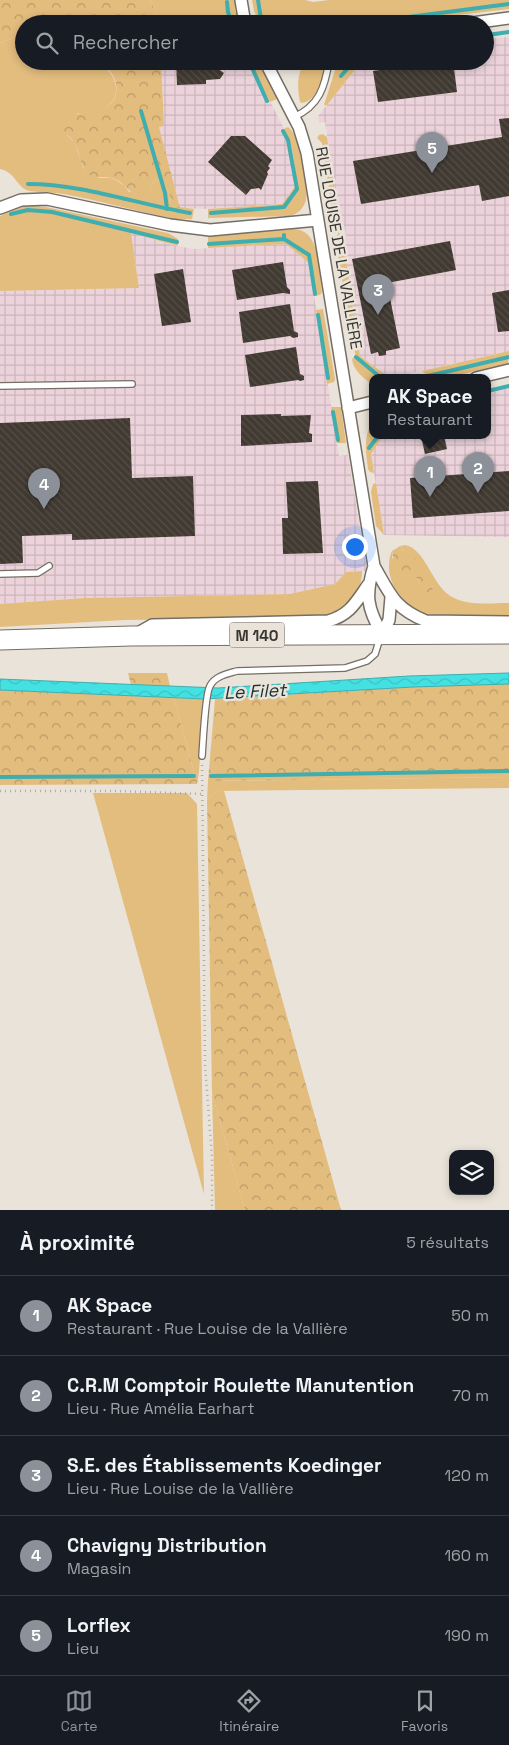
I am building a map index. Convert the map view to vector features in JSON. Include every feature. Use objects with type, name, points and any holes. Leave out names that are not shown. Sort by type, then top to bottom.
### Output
[{"type":"main road","name":"M 140","points":[[0,640],[131,636],[509,634]]},
{"type":"street","points":[[240,0],[244,15]]},
{"type":"street","points":[[494,20],[509,18]]},
{"type":"street","name":"RUE LOUISE DE LA VALLIÈRE","points":[[272,70],[308,153],[374,566],[391,598],[406,612],[426,621],[509,622]]},
{"type":"street","points":[[0,208],[21,200],[47,199],[170,225],[210,230],[318,220]]},
{"type":"street","points":[[491,374],[509,370]]},
{"type":"street","points":[[348,408],[369,403]]},
{"type":"street","name":"RUE LOUISE DE LA VALLIÈRE","points":[[374,566],[368,585],[368,597],[372,616],[382,634]]},
{"type":"street","name":"RUE LOUISE DE LA VALLIÈRE","points":[[131,636],[152,625],[328,621],[340,618],[348,611],[368,585]]},
{"type":"street","points":[[382,634],[389,620],[391,598]]},
{"type":"lane","points":[[294,117],[311,108],[320,95],[327,70]]},
{"type":"lane","points":[[0,386],[132,384]]},
{"type":"lane","points":[[0,574],[38,573],[49,566]]},
{"type":"lane","points":[[202,756],[207,695],[210,686],[222,675],[237,671],[345,668],[367,661],[374,654],[382,634]]},
{"type":"path","points":[[202,756],[205,1065],[212,1158],[212,1210]]},
{"type":"path","points":[[0,792],[116,791],[201,794]]},
{"type":"shaded area","points":[[509,37],[509,351],[408,374],[385,374],[360,356],[343,238],[346,237],[344,225],[340,225],[325,122],[319,123],[318,116],[355,70],[494,70],[494,38]]},
{"type":"shaded area","points":[[161,70],[254,70],[288,136],[293,152],[296,185],[282,204],[204,209],[180,208],[158,126],[164,126]]},
{"type":"shaded area","points":[[131,233],[193,249],[286,244],[309,263],[339,456],[348,455],[367,571],[346,572],[335,584],[290,594],[85,598],[0,604],[0,291],[139,288]]},
{"type":"shaded area","points":[[509,388],[509,537],[384,535],[371,454],[381,439],[491,439],[491,392]]},
{"type":"green space","points":[[0,0],[150,0],[157,15],[15,15],[15,37],[0,43]]},
{"type":"green space","points":[[150,0],[235,0],[237,15],[157,15]]},
{"type":"green space","points":[[252,0],[305,0],[313,2],[329,0],[509,0],[509,9],[458,15],[256,15]]},
{"type":"green space","points":[[15,37],[15,70],[108,70],[116,84],[115,97],[111,103],[97,111],[77,113],[67,135],[75,143],[83,168],[99,178],[116,180],[125,186],[129,192],[151,188],[157,180],[164,184],[168,191],[171,206],[194,209],[192,219],[174,219],[64,194],[26,190],[10,173],[0,169],[0,43]]},
{"type":"green space","points":[[109,70],[161,70],[164,126],[159,127],[180,208],[171,206],[168,191],[164,184],[157,180],[153,183],[149,193],[136,194],[112,178],[90,175],[82,165],[75,144],[63,129],[60,123],[64,116],[99,110],[113,101],[116,94],[116,84]]},
{"type":"green space","points":[[254,70],[262,70],[277,99],[270,102]]},
{"type":"green space","points":[[324,70],[316,93],[312,98],[302,103],[300,102],[298,86],[300,71]]},
{"type":"green space","points":[[335,70],[355,70],[327,105],[324,105]]},
{"type":"green space","points":[[288,127],[296,139],[305,173],[307,194],[304,206],[296,214],[290,216],[208,218],[208,209],[282,204],[296,185],[292,149],[284,129]]},
{"type":"green space","points":[[323,134],[327,137],[340,226],[335,226],[322,143],[317,138]]},
{"type":"green space","points":[[26,205],[46,207],[168,233],[178,239],[178,246],[131,233],[139,288],[0,291],[0,216]]},
{"type":"green space","points":[[293,229],[302,231],[314,243],[319,263],[322,292],[320,295],[314,296],[309,263],[286,244],[208,248],[208,237],[211,236]]},
{"type":"green space","points":[[339,232],[343,238],[360,356],[385,374],[369,374],[369,382],[359,374],[354,367],[352,359],[355,353],[335,239]]},
{"type":"green space","points":[[323,309],[335,379],[334,382],[327,384],[316,310]]},
{"type":"green space","points":[[509,351],[508,364],[462,374],[426,374],[422,371]]},
{"type":"green space","points":[[331,407],[341,407],[346,443],[337,443]]},
{"type":"green space","points":[[369,428],[369,439],[381,439],[371,454],[374,473],[368,469],[367,434]]},
{"type":"green space","points":[[376,483],[384,535],[376,526],[371,492],[373,484]]},
{"type":"green space","points":[[405,545],[412,548],[424,560],[446,593],[460,601],[481,604],[509,603],[509,616],[431,615],[406,602],[395,588],[391,579],[389,565],[392,551],[392,558],[417,578],[420,584],[433,588],[417,560],[407,556],[400,546]]},
{"type":"green space","points":[[400,546],[405,552],[419,561],[433,588],[431,592],[424,592],[417,578],[406,575],[398,570],[392,551]]},
{"type":"green space","points":[[362,571],[359,589],[355,596],[343,608],[319,618],[125,620],[0,627],[0,604],[85,598],[290,594],[335,584],[346,572]]},
{"type":"green space","points":[[128,673],[167,673],[170,686],[131,685]]},
{"type":"green space","points":[[509,684],[509,777],[208,781],[215,699],[413,687]]},
{"type":"green space","points":[[0,690],[174,698],[194,772],[199,772],[197,784],[0,785]]},
{"type":"green space","points":[[174,698],[204,699],[199,772],[194,772]]},
{"type":"green space","points":[[509,777],[509,788],[217,791],[207,800],[208,781]]},
{"type":"green space","points":[[217,791],[224,791],[341,1210],[245,1210],[212,1093],[207,800]]},
{"type":"green space","points":[[93,793],[187,793],[197,804],[204,1194]]},
{"type":"green space","points":[[212,1093],[245,1210],[215,1210]]},
{"type":"water","name":"Le Filet","points":[[509,673],[509,684],[413,687],[204,699],[0,690],[0,679],[218,688],[409,676]]},
{"type":"building","points":[[176,70],[220,70],[224,73],[220,79],[206,80],[206,84],[177,85]]},
{"type":"building","points":[[454,70],[457,92],[378,102],[373,71]]},
{"type":"building","points":[[509,118],[509,196],[482,201],[479,185],[361,204],[353,161],[502,137],[499,119]]},
{"type":"building","points":[[231,136],[245,136],[272,160],[268,166],[270,168],[261,190],[259,188],[251,189],[246,195],[208,162]]},
{"type":"building","points":[[450,241],[456,270],[387,283],[400,348],[386,351],[386,355],[379,356],[378,352],[371,354],[352,259]]},
{"type":"building","points":[[283,262],[290,294],[283,293],[237,300],[232,270]]},
{"type":"building","points":[[183,269],[191,322],[162,326],[154,274]]},
{"type":"building","points":[[509,290],[509,331],[498,332],[492,293]]},
{"type":"building","points":[[290,304],[294,331],[298,333],[298,337],[293,338],[290,336],[243,343],[239,312]]},
{"type":"building","points":[[296,347],[300,374],[304,376],[304,380],[250,387],[245,355]]},
{"type":"building","points":[[281,414],[281,416],[311,415],[309,433],[312,434],[312,442],[241,446],[241,415]]},
{"type":"building","points":[[130,418],[132,478],[193,476],[195,536],[72,540],[72,534],[22,536],[23,563],[0,564],[0,423]]},
{"type":"building","points":[[422,439],[445,439],[447,449],[425,454]]},
{"type":"building","points":[[509,471],[509,511],[413,518],[410,478]]},
{"type":"building","points":[[318,481],[323,553],[283,554],[282,518],[288,518],[286,482]]},
{"type":"waterway","points":[[258,0],[260,15]]},
{"type":"waterway","points":[[227,2],[229,15]]},
{"type":"waterway","points":[[424,15],[509,4]]},
{"type":"waterway","points":[[494,34],[509,32]]},
{"type":"waterway","points":[[253,70],[267,101]]},
{"type":"waterway","points":[[341,76],[346,70]]},
{"type":"waterway","points":[[141,111],[165,193],[167,209]]},
{"type":"waterway","points":[[211,213],[284,207],[297,189],[288,140],[283,131]]},
{"type":"waterway","points":[[28,184],[69,187],[190,213]]},
{"type":"waterway","points":[[11,214],[28,210],[52,212],[177,242]]},
{"type":"waterway","points":[[209,244],[284,239],[284,235]]},
{"type":"waterway","points":[[284,239],[309,255],[315,294]]},
{"type":"waterway","points":[[318,315],[328,378]]},
{"type":"waterway","points":[[356,357],[376,374]]},
{"type":"waterway","points":[[437,374],[509,357]]},
{"type":"waterway","points":[[491,390],[509,386]]},
{"type":"waterway","points":[[333,412],[338,440]]},
{"type":"waterway","points":[[369,448],[376,439]]},
{"type":"waterway","points":[[211,776],[509,771]]},
{"type":"waterway","points":[[0,777],[194,776]]},
{"type":"place","name":"Lorflex","points":[[432,173]]},
{"type":"place","name":"S.E. des Établissements Koedinger","points":[[378,315]]},
{"type":"place","name":"C.R.M Comptoir Roulette Manutention","points":[[478,493]]},
{"type":"place","name":"AK Space","points":[[430,497]]},
{"type":"place","name":"Chavigny Distribution","points":[[44,509]]}]
